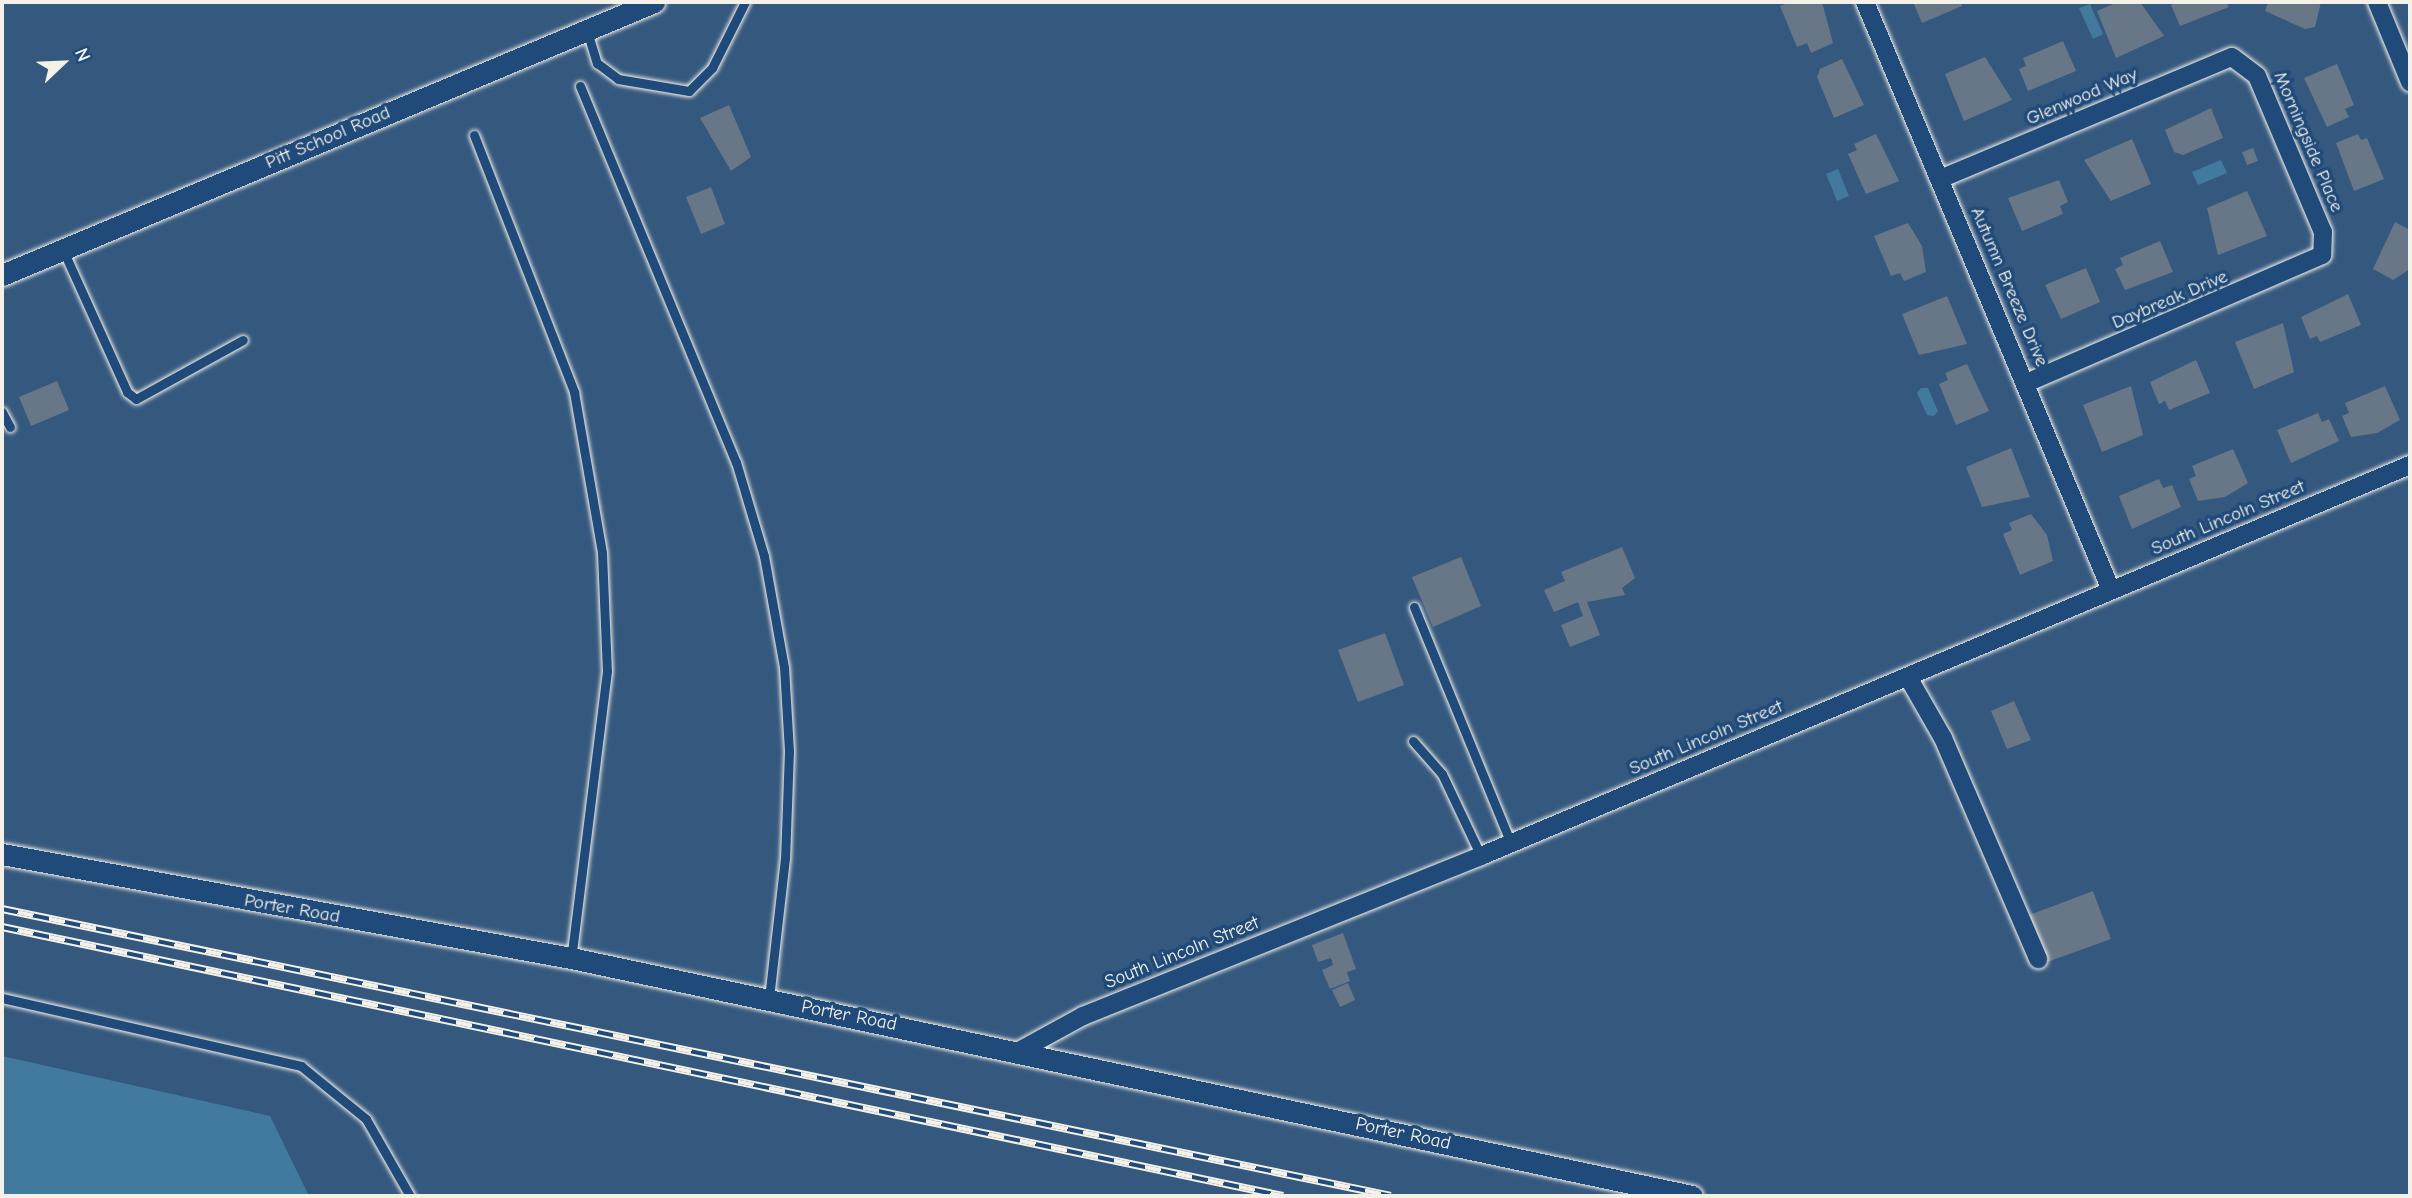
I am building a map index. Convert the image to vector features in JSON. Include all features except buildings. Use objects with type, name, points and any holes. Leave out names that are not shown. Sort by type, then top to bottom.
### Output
[{"type":"street","name":"Pitt School Road","points":[[2,275],[654,2]]},
{"type":"street","name":"Autumn Breeze Drive","points":[[1865,2],[2111,590]]},
{"type":"street","points":[[2377,2],[2410,82]]},
{"type":"street","name":"Glenwood Way","points":[[1940,179],[2241,58]]},
{"type":"street","name":"Morningside Place","points":[[2241,58],[2258,76],[2323,232],[2324,249]]},
{"type":"street","name":"Daybreak Drive","points":[[2026,383],[2315,261],[2324,249]]},
{"type":"street","name":"South Lincoln Street","points":[[1019,1051],[1083,1016],[1481,856],[2410,465]]},
{"type":"street","points":[[1908,677],[1944,738],[2038,958]]},
{"type":"street","name":"Porter Road","points":[[2,853],[571,958],[1692,1196]]},
{"type":"lane","points":[[587,30],[597,63],[618,79],[689,91],[712,68],[745,2]]},
{"type":"lane","points":[[580,86],[736,462],[764,556],[784,667],[789,751],[782,897],[769,1000]]},
{"type":"lane","points":[[474,135],[574,392],[602,553],[607,671],[571,958]]},
{"type":"lane","points":[[63,250],[127,392],[136,399],[243,340]]},
{"type":"lane","points":[[2,412],[10,427]]},
{"type":"lane","points":[[1413,607],[1511,843]]},
{"type":"lane","points":[[1413,741],[1442,774],[1481,856]]},
{"type":"lane","points":[[2,998],[301,1066],[366,1119],[410,1196]]},
{"type":"water","points":[[2090,4],[2103,34],[2093,39],[2079,8]]},
{"type":"water","points":[[2221,160],[2227,173],[2198,185],[2192,172]]},
{"type":"water","points":[[1838,169],[1849,196],[1837,201],[1826,174]]},
{"type":"water","points":[[1921,388],[1928,388],[1938,411],[1934,416],[1927,415],[1917,393]]},
{"type":"water","points":[[2,1056],[270,1116],[309,1196],[2,1196]]},
{"type":"railway","points":[[2,909],[1391,1196]]},
{"type":"railway","points":[[2,927],[1283,1196]]}]
